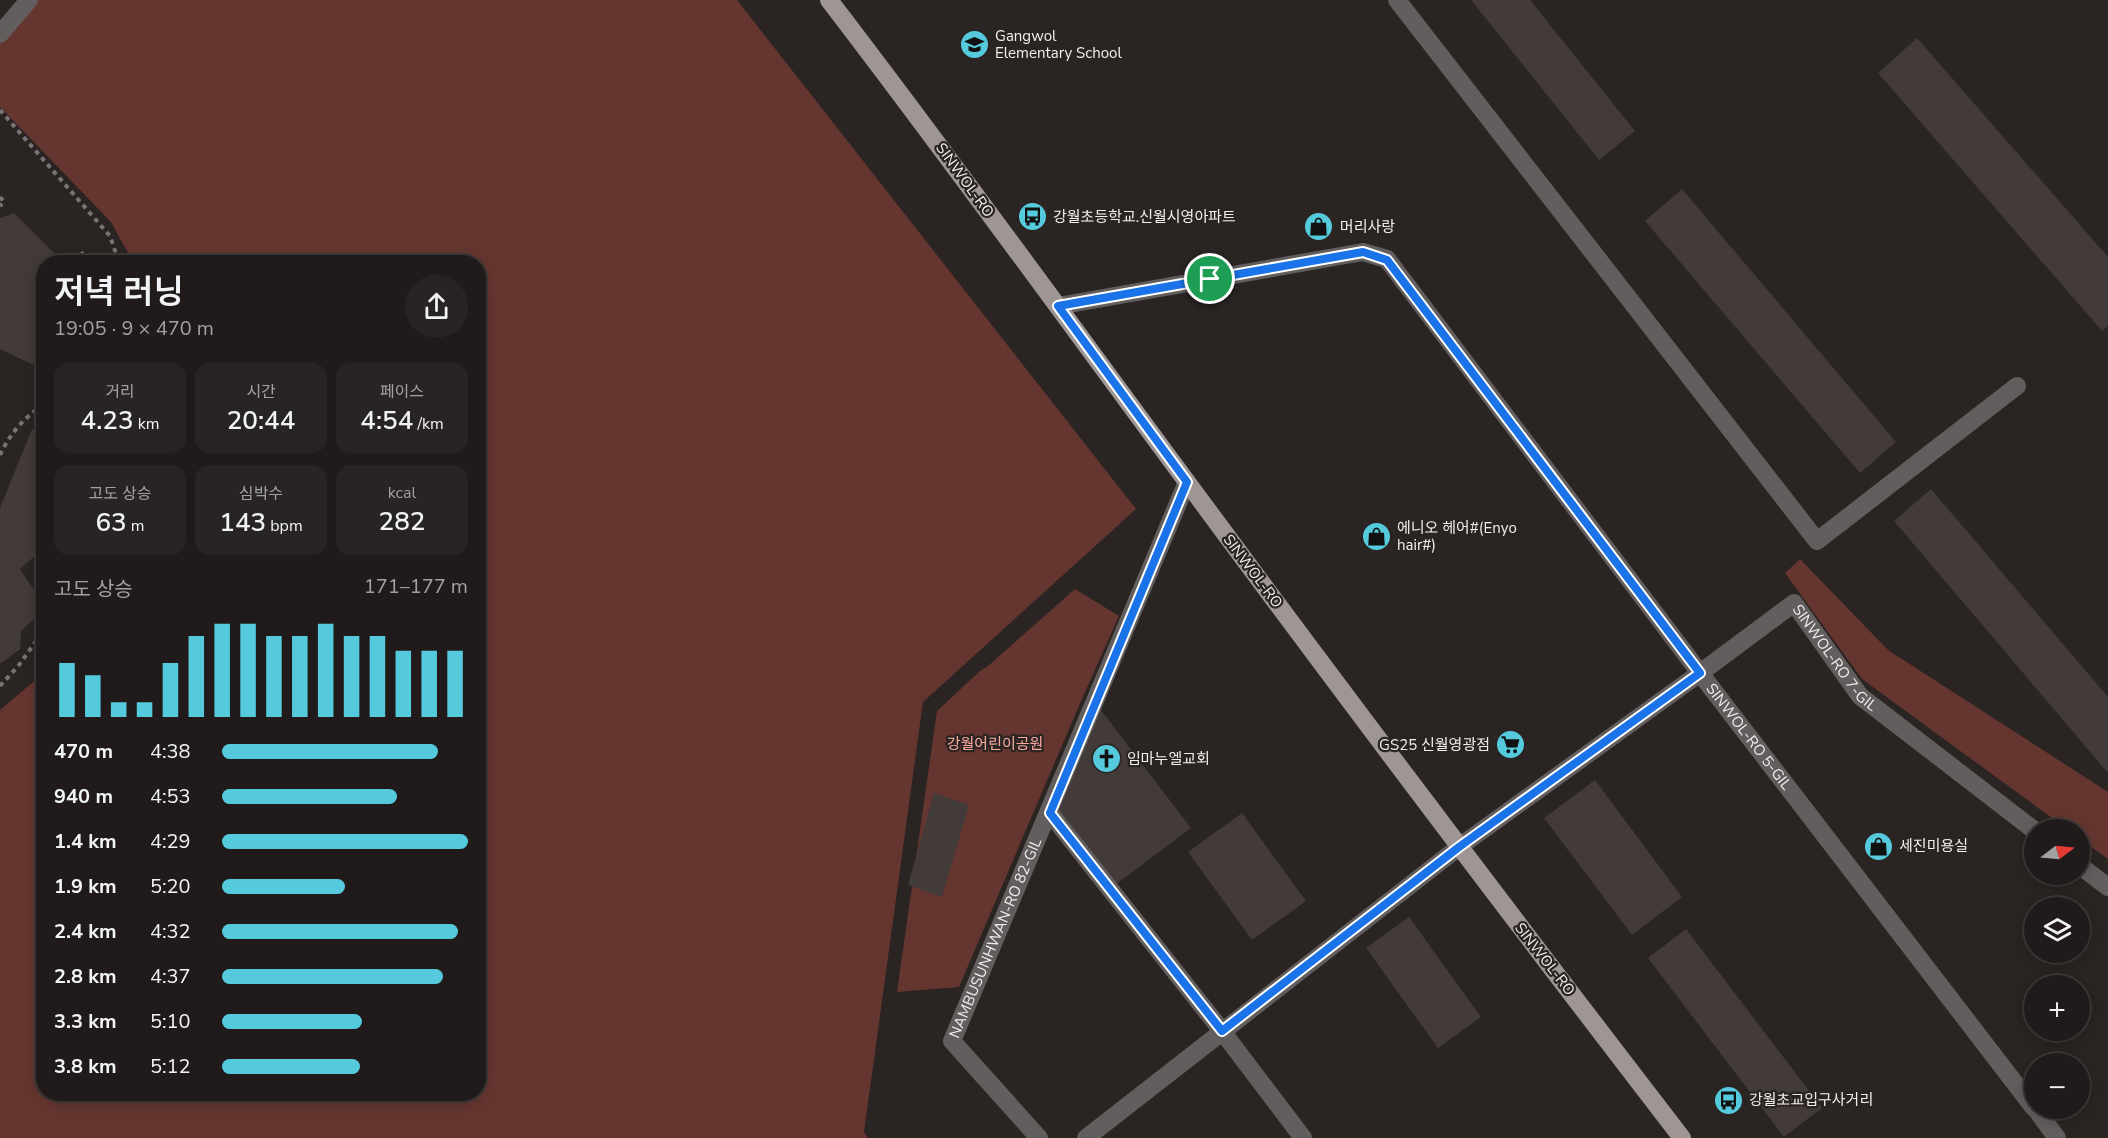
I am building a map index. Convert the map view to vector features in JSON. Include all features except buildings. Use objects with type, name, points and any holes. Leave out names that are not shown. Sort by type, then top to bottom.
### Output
[{"type":"main road","name":"SINWOL-RO","points":[[829,0],[937,141],[1459,847],[1682,1138]]},
{"type":"street","points":[[0,33],[28,0]]},
{"type":"street","points":[[1397,0],[1817,541],[2017,386]]},
{"type":"street","name":"SINWOL-RO 5-GIL","points":[[1058,306],[1363,252],[1387,260],[2024,1095]]},
{"type":"street","name":"NAMBUSUNHWAN-RO 82-GIL","points":[[1039,1138],[952,1041],[1050,813],[1187,482]]},
{"type":"street","name":"SINWOL-RO 7-GIL","points":[[1086,1138],[1459,847],[1794,603],[1860,696],[2024,822]]},
{"type":"street","points":[[1050,813],[1222,1031],[1303,1138]]},
{"type":"street","points":[[2090,873],[2108,887]]},
{"type":"street","name":"SINWOL-RO 5-GIL","points":[[2042,1119],[2057,1138]]},
{"type":"path","points":[[0,110],[110,236],[117,255]]},
{"type":"path","points":[[0,197],[4,202],[0,206]]},
{"type":"path","points":[[0,455],[5,443],[30,413],[36,410]]},
{"type":"path","points":[[0,686],[36,641]]},
{"type":"green space","points":[[35,0],[737,0],[1136,509],[923,702],[864,1132],[868,1138],[0,1138],[0,710],[36,680],[36,1101],[486,1101],[486,255],[129,255],[111,222],[0,107],[0,37]]},
{"type":"green space","points":[[1800,559],[1888,650],[2108,792],[2108,859],[2090,846],[2090,819],[2053,819],[1862,679],[1785,573]]},
{"type":"green space","name":"강월어린이공원","points":[[1075,589],[1119,616],[959,987],[897,992],[937,711]]},
{"type":"place","name":"Gangwol Elementary School","points":[[974,45]]},
{"type":"place","name":"강월초등학교.신월시영아파트","points":[[1032,217]]},
{"type":"place","name":"머리사랑","points":[[1319,227]]},
{"type":"place","name":"에니오 헤어#(Enyo hair#)","points":[[1376,537]]},
{"type":"place","name":"GS25 신월영광점","points":[[1511,745]]},
{"type":"place","name":"임마누엘교회","points":[[1106,759]]},
{"type":"place","name":"세진미용실","points":[[1878,846]]},
{"type":"place","name":"강월초교입구사거리","points":[[1728,1100]]},
{"type":"route","points":[[1363,252],[1387,260],[1700,673],[1459,847],[1222,1031],[1050,813],[1187,482],[1058,306],[1210,279],[1363,252]]}]
